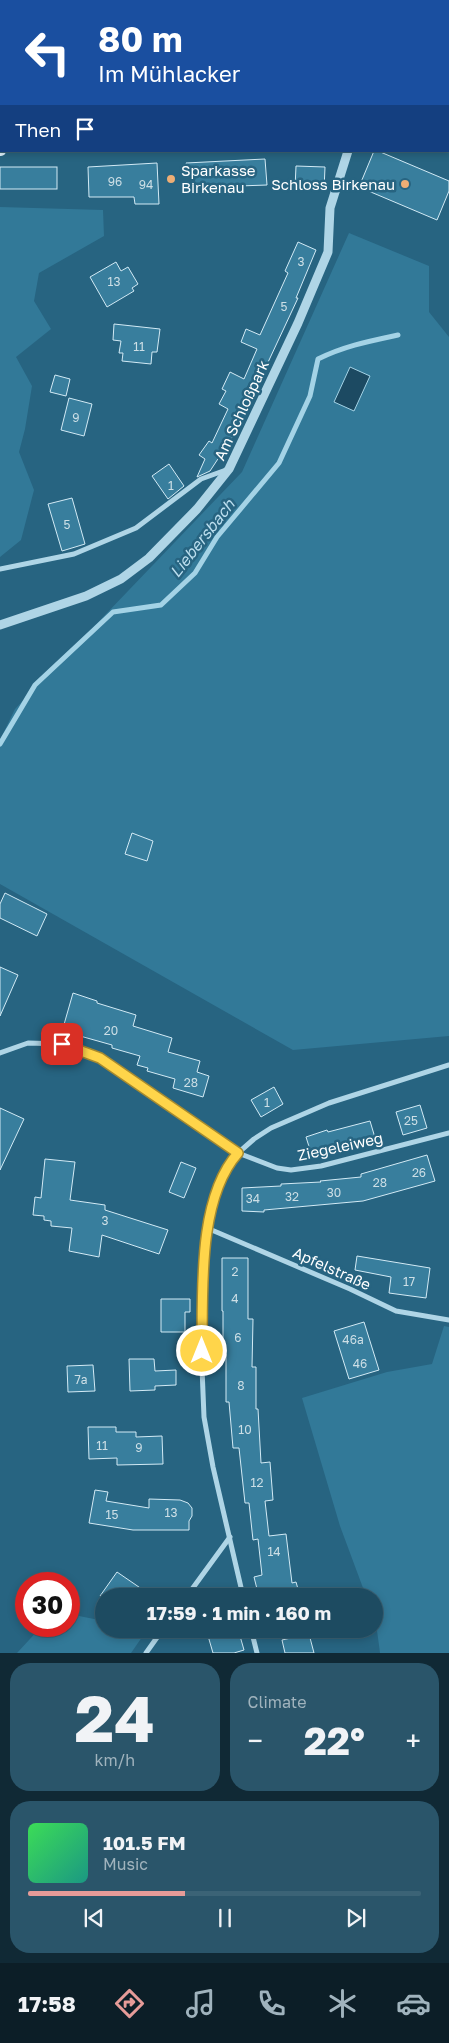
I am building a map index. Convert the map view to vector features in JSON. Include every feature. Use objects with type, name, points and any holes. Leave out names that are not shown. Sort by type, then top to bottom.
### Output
[{"type":"street","name":"Am Schloßpark","points":[[0,625],[86,596],[121,579],[149,558],[190,516],[229,470],[298,323],[328,252],[330,208],[348,152]]},
{"type":"street","points":[[0,569],[74,554],[136,528],[200,479],[229,470]]},
{"type":"street","name":"Ziegeleiweg","points":[[0,1053],[28,1043],[62,1044],[100,1058],[238,1153],[264,1165],[277,1168],[291,1170],[321,1166],[449,1133]]},
{"type":"street","points":[[241,1588],[204,1417],[202,1368],[203,1265],[208,1228],[223,1174],[238,1153],[271,1128],[329,1103],[449,1066]]},
{"type":"street","name":"Apfelstraße","points":[[208,1228],[350,1289],[396,1311],[449,1320]]},
{"type":"street","points":[[193,1588],[230,1536]]},
{"type":"street","points":[[146,1653],[157,1638]]},
{"type":"street","points":[[253,1638],[257,1653]]},
{"type":"shaded area","points":[[0,207],[103,210],[104,236],[39,273],[34,301],[51,329],[16,357],[32,386],[19,452],[34,490],[21,540],[0,557]]},
{"type":"shaded area","points":[[349,233],[429,266],[429,312],[449,337],[449,1036],[293,1050],[0,884],[0,740],[15,709],[242,472]]},
{"type":"shaded area","points":[[350,367],[370,376],[354,411],[334,402]]},
{"type":"shaded area","points":[[444,1326],[449,1327],[449,1653],[380,1653],[378,1638],[383,1638],[383,1588],[363,1588],[340,1526],[302,1398],[387,1372],[432,1364]]},
{"type":"shaded area","points":[[80,1616],[95,1619],[95,1638],[141,1638],[131,1653],[17,1653],[32,1637],[80,1637]]},
{"type":"building","name":"Schloss Birkenau","points":[[374,152],[380,152],[449,181],[449,191],[437,220],[359,187]]},
{"type":"building","points":[[265,159],[267,185],[211,187],[211,190],[195,191],[186,163]]},
{"type":"building","points":[[157,163],[159,204],[135,204],[134,197],[89,197],[88,167]]},
{"type":"building","points":[[296,166],[325,167],[324,190],[295,188]]},
{"type":"building","points":[[0,167],[57,167],[57,189],[0,189]]},
{"type":"building","points":[[298,242],[316,250],[296,298],[298,298],[235,433],[210,471],[197,477],[205,459],[199,455],[209,441],[212,443],[228,409],[219,404],[226,391],[222,389],[230,372],[244,379],[257,349],[241,342],[246,329],[260,335],[288,273],[285,271]]},
{"type":"building","points":[[116,262],[121,271],[128,267],[138,284],[132,288],[134,291],[107,307],[90,277]]},
{"type":"building","points":[[114,324],[160,329],[157,352],[152,352],[151,364],[122,361],[123,353],[119,353],[121,341],[113,340]]},
{"type":"building","points":[[55,375],[70,379],[66,396],[50,392]]},
{"type":"building","points":[[69,398],[92,404],[84,436],[61,430]]},
{"type":"building","points":[[169,464],[184,486],[168,499],[152,476]]},
{"type":"building","points":[[72,498],[85,544],[62,551],[48,504]]},
{"type":"building","points":[[132,833],[153,841],[147,861],[125,854]]},
{"type":"building","points":[[5,893],[47,914],[37,936],[0,918],[0,904]]},
{"type":"building","points":[[0,967],[18,975],[0,1016]]},
{"type":"building","points":[[73,993],[97,1001],[97,1003],[136,1015],[133,1026],[172,1038],[168,1052],[200,1061],[197,1072],[209,1076],[203,1097],[173,1088],[175,1079],[147,1071],[148,1068],[137,1065],[140,1056],[112,1048],[112,1045],[73,1034],[74,1031],[63,1028]]},
{"type":"building","points":[[274,1087],[283,1104],[261,1117],[251,1100]]},
{"type":"building","points":[[420,1105],[427,1128],[403,1135],[396,1112]]},
{"type":"building","points":[[0,1108],[24,1119],[0,1170]]},
{"type":"building","points":[[370,1121],[376,1141],[355,1147],[354,1143],[312,1156],[306,1137],[327,1130],[328,1132]]},
{"type":"building","points":[[427,1155],[435,1181],[363,1201],[264,1210],[264,1212],[242,1211],[242,1188],[281,1186],[281,1184],[361,1177],[361,1174]]},
{"type":"building","points":[[45,1159],[75,1162],[70,1200],[105,1205],[105,1210],[168,1230],[159,1254],[102,1235],[99,1257],[69,1251],[72,1228],[51,1226],[51,1221],[44,1220],[44,1216],[33,1215],[35,1197],[41,1198]]},
{"type":"building","points":[[181,1162],[196,1168],[184,1198],[169,1192]]},
{"type":"building","points":[[357,1256],[430,1268],[426,1298],[389,1293],[391,1277],[355,1270]]},
{"type":"building","points":[[222,1258],[248,1258],[248,1319],[253,1319],[252,1367],[256,1367],[256,1409],[258,1409],[261,1463],[270,1462],[273,1500],[265,1501],[269,1536],[286,1534],[292,1583],[296,1582],[298,1588],[257,1588],[254,1577],[262,1575],[258,1539],[253,1540],[249,1503],[245,1503],[239,1448],[233,1448],[229,1402],[226,1402],[226,1354],[223,1354]]},
{"type":"building","points":[[161,1299],[190,1299],[190,1312],[185,1312],[185,1332],[161,1332]]},
{"type":"building","points":[[364,1322],[379,1370],[349,1379],[334,1331]]},
{"type":"building","points":[[129,1359],[154,1359],[155,1371],[176,1370],[176,1385],[155,1386],[155,1390],[130,1391]]},
{"type":"building","points":[[93,1365],[95,1391],[68,1392],[67,1366]]},
{"type":"building","points":[[88,1427],[116,1427],[116,1432],[136,1432],[136,1437],[162,1436],[163,1464],[117,1465],[117,1458],[89,1459]]},
{"type":"building","points":[[95,1490],[108,1492],[106,1501],[149,1508],[149,1499],[180,1500],[188,1503],[192,1508],[189,1530],[133,1530],[89,1523]]},
{"type":"building","points":[[117,1572],[140,1588],[106,1588]]},
{"type":"building","points":[[209,1638],[241,1638],[244,1650],[234,1653],[213,1653]]},
{"type":"building","points":[[310,1638],[314,1653],[285,1653],[282,1640]]},
{"type":"waterway","name":"Liebersbach","points":[[0,744],[35,685],[113,612],[161,605],[195,573],[217,537],[279,463],[310,396],[318,359],[347,347],[398,335]]},
{"type":"place","name":"Sparkasse Birkenau","points":[[171,179]]},
{"type":"place","name":"Schloss Birkenau","points":[[405,184]]},
{"type":"route","points":[[62,1044],[100,1058],[238,1153],[223,1174],[208,1228],[203,1265],[202,1351]]}]
